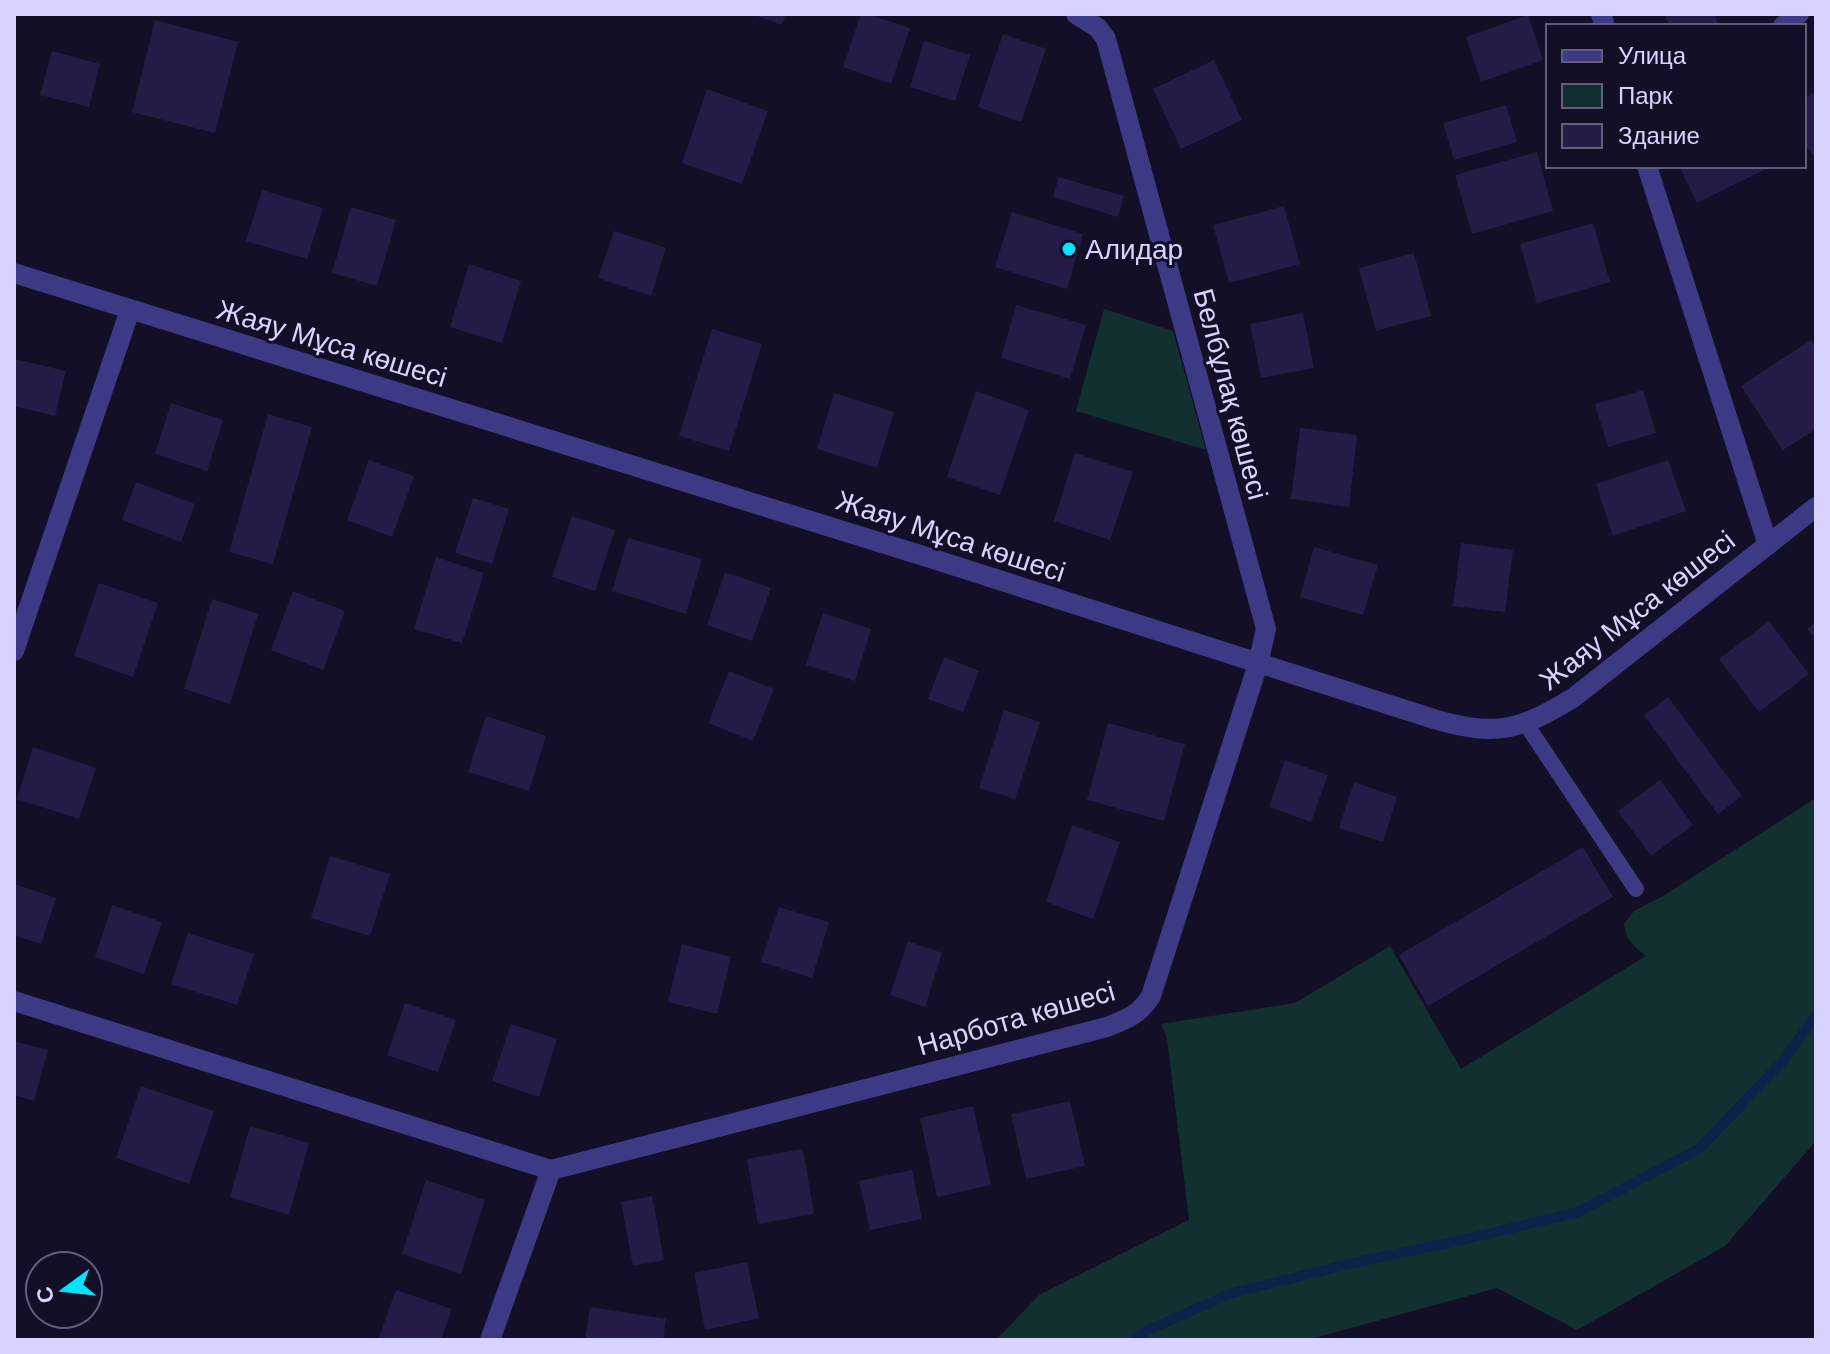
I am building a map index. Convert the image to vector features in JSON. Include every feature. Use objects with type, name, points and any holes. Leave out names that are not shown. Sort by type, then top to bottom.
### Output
[{"type":"street","name":"Белбұлақ көшесі","points":[[1076,14],[1098,28],[1106,39],[1266,629],[1258,664]]},
{"type":"street","points":[[1648,168],[1768,545]]},
{"type":"street","name":"Жаяу Мұса көшесі","points":[[14,273],[930,558],[1258,664],[1459,726],[1483,730],[1526,724],[1573,698],[1816,507]]},
{"type":"street","points":[[14,651],[130,310]]},
{"type":"street","name":"Нарбота көшесі","points":[[551,1170],[1107,1027],[1143,1008],[1151,996],[1258,664]]},
{"type":"street","points":[[14,1001],[551,1170],[490,1340]]},
{"type":"lane","points":[[1526,724],[1636,889]]},
{"type":"green space","points":[[1104,309],[1173,331],[1206,450],[1076,411]]},
{"type":"green space","points":[[1816,798],[1816,1141],[1725,1246],[1577,1330],[1497,1288],[1307,1340],[996,1340],[1039,1295],[1189,1220],[1167,1038],[1161,1024],[1295,1003],[1390,946],[1461,1069],[1646,956],[1631,943],[1625,930],[1624,924],[1634,911],[1663,896]]},
{"type":"building","points":[[752,14],[786,14],[782,25]]},
{"type":"building","points":[[861,14],[910,28],[891,84],[843,67]]},
{"type":"building","points":[[1665,14],[1715,14],[1718,24],[1668,24]]},
{"type":"building","points":[[1528,15],[1543,60],[1481,82],[1466,37]]},
{"type":"building","points":[[155,20],[238,42],[215,133],[132,112]]},
{"type":"building","points":[[1003,34],[1046,49],[1021,122],[978,107]]},
{"type":"building","points":[[924,41],[970,55],[955,101],[910,87]]},
{"type":"building","points":[[52,51],[100,64],[89,107],[40,95]]},
{"type":"building","points":[[1214,60],[1242,120],[1181,149],[1153,89]]},
{"type":"building","points":[[707,89],[768,111],[742,184],[682,163]]},
{"type":"building","points":[[1816,91],[1816,160],[1806,147],[1806,98]]},
{"type":"building","points":[[1506,105],[1517,142],[1454,160],[1443,123]]},
{"type":"building","points":[[1537,152],[1553,211],[1472,234],[1455,175]]},
{"type":"building","points":[[1680,168],[1763,168],[1764,170],[1697,203]]},
{"type":"building","points":[[1059,177],[1124,196],[1118,217],[1053,197]]},
{"type":"building","points":[[262,190],[323,208],[307,259],[246,241]]},
{"type":"building","points":[[1284,206],[1300,264],[1229,283],[1213,225]]},
{"type":"building","points":[[351,207],[396,220],[377,286],[332,273]]},
{"type":"building","points":[[1012,212],[1083,234],[1067,289],[995,267]]},
{"type":"building","points":[[1593,223],[1610,282],[1537,303],[1520,244]]},
{"type":"building","points":[[614,231],[666,248],[651,296],[598,278]]},
{"type":"building","points":[[1414,253],[1431,316],[1376,331],[1359,268]]},
{"type":"building","points":[[469,264],[521,281],[502,343],[450,327]]},
{"type":"building","points":[[1016,305],[1086,325],[1070,379],[1001,358]]},
{"type":"building","points":[[1303,313],[1314,368],[1261,378],[1250,324]]},
{"type":"building","points":[[712,329],[762,344],[729,451],[679,436]]},
{"type":"building","points":[[1811,340],[1816,347],[1816,429],[1783,450],[1741,386]]},
{"type":"building","points":[[14,359],[66,371],[55,416],[14,406]]},
{"type":"building","points":[[1643,390],[1656,433],[1608,447],[1595,404]]},
{"type":"building","points":[[976,391],[1029,410],[1000,495],[947,477]]},
{"type":"building","points":[[834,393],[894,412],[877,468],[817,449]]},
{"type":"building","points":[[171,403],[223,420],[207,471],[155,454]]},
{"type":"building","points":[[268,414],[312,427],[273,564],[229,552]]},
{"type":"building","points":[[1300,428],[1357,435],[1349,507],[1291,499]]},
{"type":"building","points":[[1075,453],[1133,472],[1110,540],[1054,521]]},
{"type":"building","points":[[369,460],[414,476],[392,537],[347,520]]},
{"type":"building","points":[[1668,460],[1686,511],[1613,536],[1596,484]]},
{"type":"building","points":[[136,482],[195,504],[181,542],[122,520]]},
{"type":"building","points":[[473,498],[509,509],[492,564],[455,553]]},
{"type":"building","points":[[572,516],[615,530],[595,591],[552,577]]},
{"type":"building","points":[[628,538],[702,559],[686,614],[612,591]]},
{"type":"building","points":[[1461,543],[1513,550],[1505,612],[1453,606]]},
{"type":"building","points":[[1314,547],[1378,565],[1363,615],[1300,597]]},
{"type":"building","points":[[436,557],[484,573],[462,643],[414,629]]},
{"type":"building","points":[[725,572],[771,588],[752,641],[707,625]]},
{"type":"building","points":[[99,583],[158,603],[133,677],[74,656]]},
{"type":"building","points":[[293,591],[345,611],[323,670],[271,650]]},
{"type":"building","points":[[212,599],[258,614],[230,704],[184,689]]},
{"type":"building","points":[[823,613],[871,629],[855,681],[806,665]]},
{"type":"building","points":[[1769,621],[1809,674],[1759,712],[1719,659]]},
{"type":"building","points":[[1816,622],[1816,640],[1807,629]]},
{"type":"building","points":[[944,657],[979,671],[963,712],[928,699]]},
{"type":"building","points":[[729,671],[774,689],[753,741],[708,723]]},
{"type":"building","points":[[1668,697],[1742,796],[1718,814],[1644,715]]},
{"type":"building","points":[[1004,710],[1040,722],[1015,799],[979,788]]},
{"type":"building","points":[[486,716],[546,736],[529,791],[468,772]]},
{"type":"building","points":[[1108,723],[1185,744],[1164,821],[1087,800]]},
{"type":"building","points":[[33,747],[96,768],[79,819],[17,799]]},
{"type":"building","points":[[1285,760],[1328,775],[1311,822],[1269,807]]},
{"type":"building","points":[[1660,780],[1693,825],[1651,856],[1618,811]]},
{"type":"building","points":[[1354,782],[1397,797],[1383,842],[1339,828]]},
{"type":"building","points":[[1072,825],[1120,842],[1093,919],[1046,902]]},
{"type":"building","points":[[1583,847],[1613,897],[1428,1006],[1399,955]]},
{"type":"building","points":[[330,856],[390,874],[370,936],[311,918]]},
{"type":"building","points":[[14,884],[56,898],[41,944],[14,935]]},
{"type":"building","points":[[112,905],[162,922],[144,974],[95,957]]},
{"type":"building","points":[[779,907],[829,922],[812,978],[761,962]]},
{"type":"building","points":[[188,933],[254,954],[237,1005],[171,984]]},
{"type":"building","points":[[908,941],[942,953],[925,1007],[890,995]]},
{"type":"building","points":[[682,944],[731,957],[717,1014],[668,1002]]},
{"type":"building","points":[[405,1003],[456,1020],[438,1072],[387,1055]]},
{"type":"building","points":[[511,1024],[557,1039],[539,1097],[492,1081]]},
{"type":"building","points":[[14,1041],[48,1050],[34,1101],[14,1095]]},
{"type":"building","points":[[141,1086],[214,1111],[189,1184],[116,1158]]},
{"type":"building","points":[[1070,1101],[1085,1166],[1026,1179],[1011,1114]]},
{"type":"building","points":[[973,1106],[991,1185],[937,1197],[920,1118]]},
{"type":"building","points":[[250,1126],[309,1143],[289,1215],[230,1197]]},
{"type":"building","points":[[803,1149],[814,1214],[758,1224],[747,1159]]},
{"type":"building","points":[[912,1170],[922,1219],[870,1230],[859,1181]]},
{"type":"building","points":[[426,1180],[485,1200],[461,1274],[402,1254]]},
{"type":"building","points":[[652,1196],[664,1260],[633,1266],[621,1202]]},
{"type":"building","points":[[747,1262],[759,1318],[705,1330],[694,1273]]},
{"type":"building","points":[[396,1290],[452,1309],[441,1340],[378,1340]]},
{"type":"building","points":[[590,1307],[666,1319],[663,1340],[585,1340]]},
{"type":"waterway","points":[[1134,1340],[1146,1331],[1232,1293],[1578,1212],[1699,1149],[1784,1060],[1816,1015]]},
{"type":"place","name":"Алидар","points":[[1069,249]]}]
